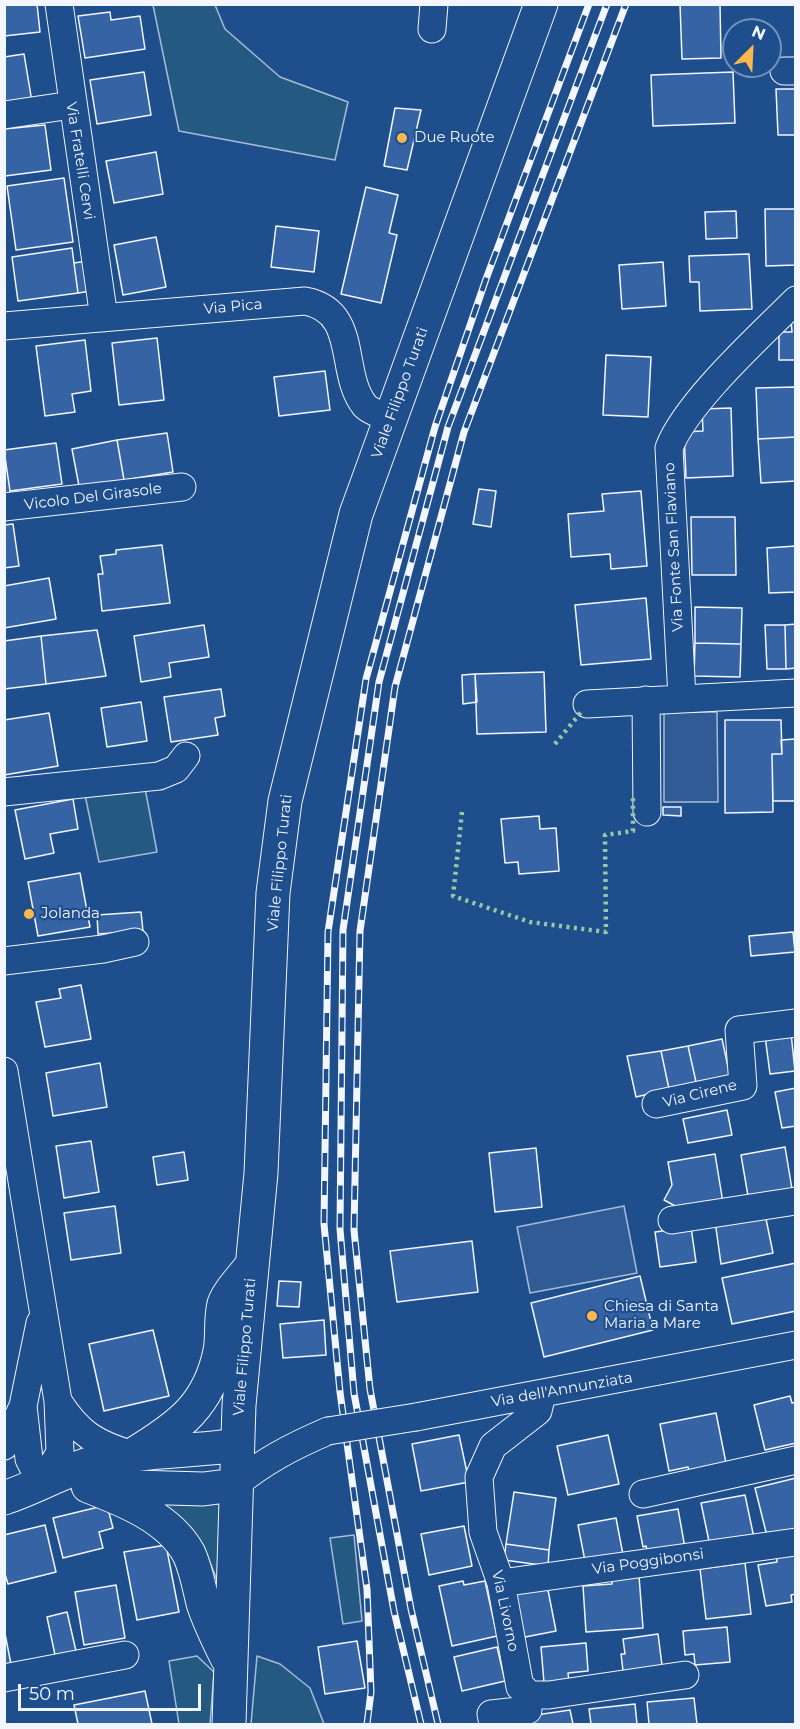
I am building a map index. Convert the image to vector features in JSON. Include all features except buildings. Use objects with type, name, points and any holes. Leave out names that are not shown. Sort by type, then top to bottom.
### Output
[{"type":"main road","name":"Viale Filippo Turati","points":[[229,1725],[237,1445],[261,1173],[273,893],[285,801],[356,514],[541,4]]},
{"type":"main road","points":[[133,1455],[166,1434],[202,1400],[212,1383],[221,1349],[224,1303],[252,1266]]},
{"type":"main road","points":[[4,1498],[42,1484],[75,1467],[133,1455],[192,1452],[237,1445]]},
{"type":"main road","points":[[42,1484],[203,1489],[235,1485]]},
{"type":"main road","points":[[88,1486],[123,1499],[169,1529],[180,1542],[195,1569],[204,1604],[230,1666]]},
{"type":"street","name":"Via Fratelli Cervi","points":[[59,4],[104,318]]},
{"type":"street","points":[[4,115],[72,105]]},
{"type":"street","name":"Via Fonte San Flaviano","points":[[682,698],[669,448],[675,432],[711,387],[795,300]]},
{"type":"street","name":"Via Pica","points":[[4,326],[305,301],[321,304],[335,316],[351,364],[357,394],[367,408],[390,418]]},
{"type":"street","name":"Vicolo Del Girasole","points":[[4,507],[182,487]]},
{"type":"street","points":[[587,704],[795,693]]},
{"type":"street","points":[[646,700],[647,812]]},
{"type":"street","points":[[4,792],[159,776],[176,769],[186,756]]},
{"type":"street","points":[[4,961],[103,949],[135,942]]},
{"type":"street","name":"Via Cirene","points":[[656,1104],[743,1086],[739,1030],[795,1023]]},
{"type":"street","points":[[4,1071],[58,1401],[60,1452],[42,1484]]},
{"type":"street","points":[[672,1220],[795,1200]]},
{"type":"street","points":[[4,1446],[23,1406],[44,1307]]},
{"type":"street","name":"Via dell'Annunziata","points":[[237,1445],[417,1417],[795,1345]]},
{"type":"street","name":"Via Livorno","points":[[524,1689],[520,1687],[501,1583],[483,1532],[479,1477],[493,1446],[538,1411],[542,1394]]},
{"type":"street","points":[[58,1401],[73,1424],[93,1439],[133,1455]]},
{"type":"street","points":[[23,1406],[29,1459],[42,1484]]},
{"type":"street","name":"Via dell'Annunziata","points":[[235,1485],[255,1468],[286,1449],[328,1431]]},
{"type":"street","points":[[643,1494],[795,1460]]},
{"type":"street","name":"Via Poggibonsi","points":[[501,1583],[795,1542]]},
{"type":"street","points":[[4,1678],[125,1655]]},
{"type":"street","points":[[524,1689],[531,1695],[549,1695],[685,1675]]},
{"type":"street","points":[[493,1725],[491,1714],[528,1710],[524,1689]]},
{"type":"shaded area","points":[[153,5],[215,5],[225,29],[280,77],[348,102],[335,160],[179,131]]},
{"type":"shaded area","points":[[664,712],[717,712],[718,802],[664,802]]},
{"type":"shaded area","points":[[145,788],[157,852],[99,862],[85,795]]},
{"type":"shaded area","points":[[624,1206],[637,1273],[530,1293],[517,1227]]},
{"type":"shaded area","points":[[150,1497],[224,1498],[221,1593],[209,1560],[196,1538],[177,1518]]},
{"type":"shaded area","points":[[354,1535],[362,1621],[343,1624],[330,1538]]},
{"type":"shaded area","points":[[197,1656],[214,1672],[210,1724],[179,1724],[169,1661]]},
{"type":"shaded area","points":[[257,1656],[280,1664],[310,1688],[324,1724],[251,1724]]},
{"type":"railway","points":[[367,1724],[371,1692],[367,1589],[340,1392],[324,1224],[328,932],[366,679],[435,427],[486,279],[589,4]]},
{"type":"railway","points":[[421,1724],[394,1611],[354,1393],[340,1229],[343,930],[379,682],[448,427],[607,4]]},
{"type":"railway","points":[[438,1724],[411,1609],[370,1389],[354,1230],[360,931],[395,687],[464,432],[626,4]]},
{"type":"hedge","points":[[555,744],[582,711]]},
{"type":"hedge","points":[[462,812],[453,896],[530,922],[606,932],[605,835],[633,831],[633,794]]},
{"type":"place","name":"Due Ruote","points":[[402,138]]},
{"type":"place","name":"Jolanda","points":[[29,914]]},
{"type":"place","name":"Chiesa di Santa Maria a Mare","points":[[592,1316]]}]
